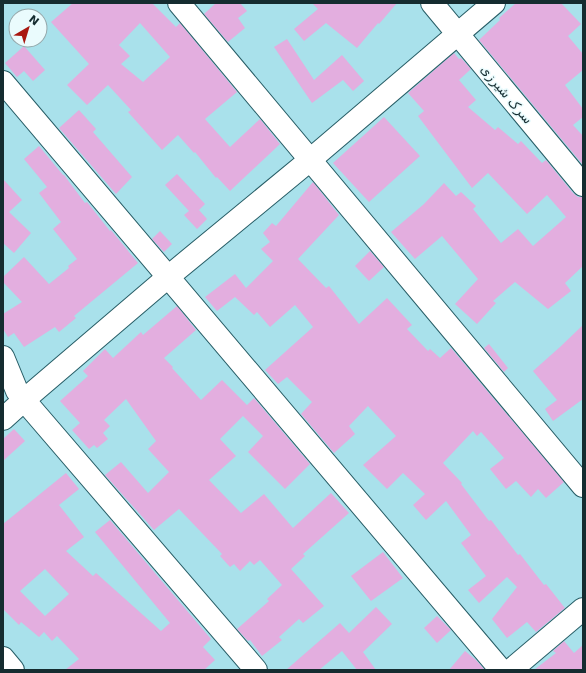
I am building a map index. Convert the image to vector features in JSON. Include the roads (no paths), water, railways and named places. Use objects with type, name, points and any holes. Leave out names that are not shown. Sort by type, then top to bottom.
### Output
[{"type":"street","points":[[179,3],[583,486]]},
{"type":"street","name":"سرک شیرزی","points":[[432,3],[583,185]]},
{"type":"street","points":[[454,30],[477,3]]},
{"type":"street","points":[[3,420],[15,398],[307,156],[454,30],[494,3]]},
{"type":"street","points":[[3,82],[501,670]]},
{"type":"street","points":[[3,356],[15,398],[256,670]]},
{"type":"street","points":[[511,670],[583,609]]}]
